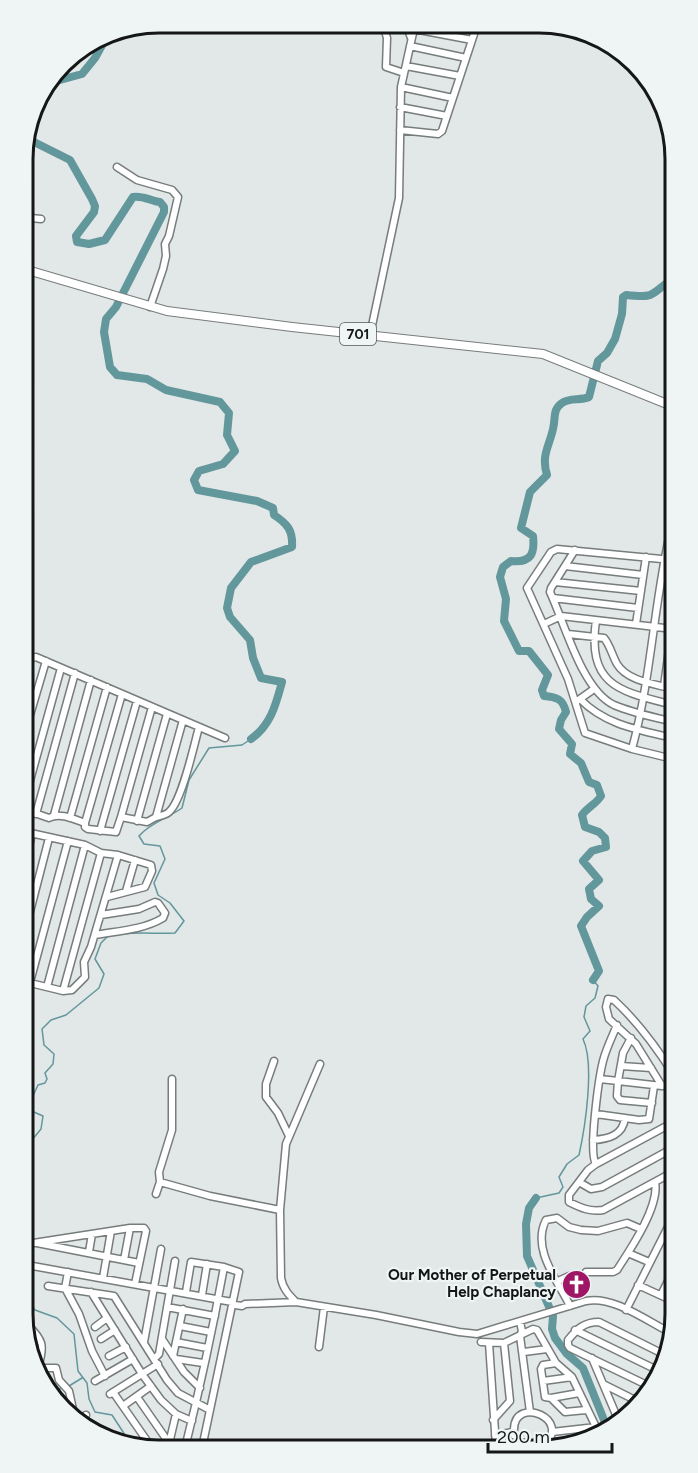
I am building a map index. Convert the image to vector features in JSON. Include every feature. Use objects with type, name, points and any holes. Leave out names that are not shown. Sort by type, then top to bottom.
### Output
[{"type":"main road","name":"701","points":[[33,272],[150,307],[264,324],[543,354],[665,403]]},
{"type":"street","points":[[386,33],[386,67],[460,76]]},
{"type":"street","points":[[408,33],[411,43]]},
{"type":"street","points":[[370,335],[399,198],[401,87],[413,33]]},
{"type":"street","points":[[443,33],[472,40]]},
{"type":"street","points":[[400,130],[441,133],[474,33]]},
{"type":"street","points":[[411,43],[466,58]]},
{"type":"street","points":[[401,87],[453,98]]},
{"type":"street","points":[[400,107],[447,116]]},
{"type":"street","points":[[117,167],[136,180],[172,190],[178,196],[165,244],[166,256],[163,269],[150,307]]},
{"type":"street","points":[[33,218],[42,219]]},
{"type":"street","points":[[663,559],[554,550],[527,588],[577,701],[585,733],[665,757]]},
{"type":"street","points":[[575,550],[550,591],[588,680],[594,689],[613,704],[665,720]]},
{"type":"street","points":[[632,749],[638,729],[665,551]]},
{"type":"street","points":[[636,624],[646,557]]},
{"type":"street","points":[[565,566],[643,575]]},
{"type":"street","points":[[555,582],[640,591]]},
{"type":"street","points":[[553,598],[638,608]]},
{"type":"street","points":[[544,624],[561,616],[665,627]]},
{"type":"street","points":[[596,620],[594,650],[609,681],[622,691],[665,703]]},
{"type":"street","points":[[568,634],[604,638],[618,666],[624,672],[645,682],[664,686],[665,679]]},
{"type":"street","points":[[33,658],[46,661],[225,738]]},
{"type":"street","points":[[33,705],[46,661]]},
{"type":"street","points":[[33,770],[61,668]]},
{"type":"street","points":[[36,814],[75,674]]},
{"type":"street","points":[[54,815],[91,680]]},
{"type":"street","points":[[70,818],[107,687]]},
{"type":"street","points":[[577,701],[594,689]]},
{"type":"street","points":[[122,694],[85,823],[88,829],[116,832],[152,707]]},
{"type":"street","points":[[100,831],[137,701]]},
{"type":"street","points":[[577,701],[617,724],[665,736]]},
{"type":"street","points":[[137,821],[167,714]]},
{"type":"street","points":[[156,818],[183,720]]},
{"type":"street","points":[[122,817],[147,822],[169,813],[182,786],[199,727]]},
{"type":"street","points":[[33,813],[49,818],[54,815],[85,823]]},
{"type":"street","points":[[33,834],[85,845],[101,853],[118,855],[151,865],[152,871],[146,886],[107,897]]},
{"type":"street","points":[[33,901],[50,838]]},
{"type":"street","points":[[33,964],[68,841]]},
{"type":"street","points":[[46,987],[85,845]]},
{"type":"street","points":[[63,991],[101,853]]},
{"type":"street","points":[[33,983],[63,991],[72,990],[85,977],[84,962],[95,935],[118,855]]},
{"type":"street","points":[[126,891],[135,860]]},
{"type":"street","points":[[95,935],[139,928],[163,918],[165,913],[155,902],[139,909],[101,915]]},
{"type":"street","points":[[662,1086],[631,1038],[609,1019],[606,1003],[610,998],[626,1010],[665,1063]]},
{"type":"street","points":[[596,1164],[592,1153],[600,1079],[606,1052],[617,1025]]},
{"type":"street","points":[[631,1038],[623,1053],[618,1081],[618,1099],[652,1103]]},
{"type":"street","points":[[274,1061],[266,1084],[266,1097],[278,1113],[289,1136]]},
{"type":"street","points":[[296,1302],[282,1285],[281,1278],[280,1210],[283,1154],[320,1064]]},
{"type":"street","points":[[621,1066],[651,1068]]},
{"type":"street","points":[[156,1194],[160,1182],[159,1172],[172,1130],[172,1079]]},
{"type":"street","points":[[600,1079],[665,1086]]},
{"type":"street","points":[[596,1114],[649,1119],[654,1086]]},
{"type":"street","points":[[593,1140],[610,1138],[619,1133],[623,1129],[626,1118]]},
{"type":"street","points":[[665,1127],[588,1170],[569,1195],[569,1202],[582,1208],[603,1210],[665,1176]]},
{"type":"street","points":[[579,1182],[591,1189],[602,1187],[665,1153]]},
{"type":"street","points":[[160,1182],[210,1196],[280,1210]]},
{"type":"street","points":[[586,1272],[617,1270],[656,1198],[655,1182]]},
{"type":"street","points":[[570,1306],[544,1255],[542,1234],[545,1222],[548,1219],[557,1218],[569,1227],[581,1230],[601,1230],[627,1223],[640,1229]]},
{"type":"street","points":[[33,1242],[141,1227],[146,1231],[135,1284]]},
{"type":"street","points":[[124,1260],[130,1228]]},
{"type":"street","points":[[103,1278],[111,1231]]},
{"type":"street","points":[[626,1310],[665,1232]]},
{"type":"street","points":[[89,1252],[92,1234]]},
{"type":"street","points":[[33,1244],[107,1255],[139,1263]]},
{"type":"street","points":[[144,1342],[161,1249]]},
{"type":"street","points":[[628,1253],[649,1262]]},
{"type":"street","points":[[146,1439],[112,1393],[142,1374],[156,1361],[175,1261]]},
{"type":"street","points":[[186,1292],[191,1262],[236,1270],[239,1275],[204,1440]]},
{"type":"street","points":[[202,1295],[207,1264]]},
{"type":"street","points":[[33,1266],[232,1302],[235,1299],[245,1304],[296,1302],[477,1334],[594,1299],[615,1303],[664,1329]]},
{"type":"street","points":[[187,1440],[224,1267]]},
{"type":"street","points":[[68,1272],[65,1288],[79,1314],[92,1351],[105,1376]]},
{"type":"street","points":[[558,1281],[569,1276]]},
{"type":"street","points":[[117,1281],[114,1296],[178,1393],[210,1410]]},
{"type":"street","points":[[638,1285],[665,1297]]},
{"type":"street","points":[[48,1286],[114,1296]]},
{"type":"street","points":[[661,1295],[665,1287]]},
{"type":"street","points":[[91,1293],[161,1400],[176,1414],[192,1421]]},
{"type":"street","points":[[167,1307],[214,1316]]},
{"type":"street","points":[[319,1347],[324,1307]]},
{"type":"street","points":[[175,1358],[183,1310]]},
{"type":"street","points":[[95,1327],[107,1318]]},
{"type":"street","points":[[644,1383],[568,1345],[568,1340],[575,1330],[585,1324],[599,1322],[659,1352]]},
{"type":"street","points":[[517,1323],[517,1334],[520,1336],[524,1352],[530,1412]]},
{"type":"street","points":[[180,1326],[211,1332]]},
{"type":"street","points":[[481,1342],[504,1343],[532,1329],[537,1330],[556,1363],[572,1377],[594,1427]]},
{"type":"street","points":[[34,1330],[42,1343],[41,1357]]},
{"type":"street","points":[[101,1339],[115,1330]]},
{"type":"street","points":[[575,1330],[652,1368]]},
{"type":"street","points":[[162,1338],[189,1379],[200,1388]]},
{"type":"street","points":[[176,1342],[207,1348]]},
{"type":"street","points":[[489,1343],[495,1440]]},
{"type":"street","points":[[493,1420],[510,1401],[504,1343]]},
{"type":"street","points":[[109,1356],[126,1347]]},
{"type":"street","points":[[524,1352],[547,1349]]},
{"type":"street","points":[[175,1358],[203,1363]]},
{"type":"street","points":[[592,1358],[616,1414]]},
{"type":"street","points":[[95,1381],[133,1359]]},
{"type":"street","points":[[556,1363],[543,1365],[541,1369],[545,1396],[551,1398],[565,1412],[586,1410]]},
{"type":"street","points":[[45,1367],[56,1368],[63,1386],[69,1391],[72,1405]]},
{"type":"street","points":[[543,1382],[572,1377]]},
{"type":"street","points":[[603,1384],[632,1399]]},
{"type":"street","points":[[123,1406],[151,1386]]},
{"type":"street","points":[[551,1398],[579,1393]]},
{"type":"street","points":[[137,1397],[165,1440]]},
{"type":"street","points":[[614,1410],[618,1412]]},
{"type":"street","points":[[516,1440],[513,1432],[517,1420],[521,1415],[530,1412],[539,1413],[547,1418],[552,1432],[550,1439]]},
{"type":"street","points":[[169,1440],[176,1414]]},
{"type":"street","points":[[552,1432],[588,1429]]},
{"type":"street","points":[[495,1435],[513,1432]]},
{"type":"waterway","points":[[61,80],[82,74],[101,47]]},
{"type":"waterway","points":[[34,142],[70,160],[92,199],[95,206],[94,212],[76,236],[77,242],[89,244],[105,240],[133,197],[160,202],[164,207],[164,212],[116,307],[106,319],[104,332],[110,367],[117,375],[147,379],[166,390],[220,402],[229,413],[227,435],[235,451],[223,464],[199,471],[194,480],[198,490],[257,501],[273,508],[274,515],[286,525],[292,537],[292,547],[251,562],[231,588],[227,608],[230,617],[250,640],[253,658],[261,678],[282,682],[268,721],[251,739]]},
{"type":"waterway","points":[[593,980],[599,971],[581,926],[599,906],[591,899],[589,889],[599,880],[583,861],[592,851],[606,847],[605,838],[599,832],[585,827],[582,815],[601,796],[597,785],[589,782],[581,763],[570,754],[572,744],[559,729],[566,712],[563,704],[556,698],[544,696],[542,690],[548,675],[529,651],[519,651],[504,621],[506,599],[500,577],[503,567],[511,561],[527,559],[532,552],[533,536],[521,528],[530,492],[547,475],[545,456],[557,408],[565,401],[589,397],[598,361],[607,353],[615,339],[622,314],[623,297],[626,295],[648,296],[665,284]]},
{"type":"waterway","points":[[122,934],[175,933],[184,921],[170,903],[158,895],[154,883],[165,859],[160,846],[144,844],[139,836],[182,808],[189,780],[209,748],[242,745],[251,739]]},
{"type":"waterway","points":[[33,1096],[38,1085],[45,1083],[47,1079],[45,1073],[53,1064],[54,1054],[44,1045],[42,1029],[51,1020],[66,1015],[99,988],[104,974],[95,959],[101,943],[108,936]]},
{"type":"waterway","points":[[536,1198],[559,1193],[563,1187],[559,1177],[567,1164],[579,1155],[589,1080],[587,1050],[583,1039],[590,1031],[584,1017],[586,1006],[595,998],[598,986],[593,980]]},
{"type":"waterway","points":[[33,1112],[43,1116],[41,1129],[33,1139]]},
{"type":"waterway","points":[[536,1198],[529,1208],[526,1224],[527,1256],[553,1316],[552,1329],[555,1338],[567,1354],[583,1368],[605,1422]]},
{"type":"waterway","points":[[33,1307],[57,1318],[74,1334],[78,1371],[87,1383],[89,1399],[95,1412],[112,1415],[125,1435]]},
{"type":"waterway","points":[[69,1386],[82,1378]]},
{"type":"waterway","points":[[58,1389],[64,1388]]},
{"type":"place","name":"Our Mother of Perpetual Help Chaplancy","points":[[577,1284]]}]
